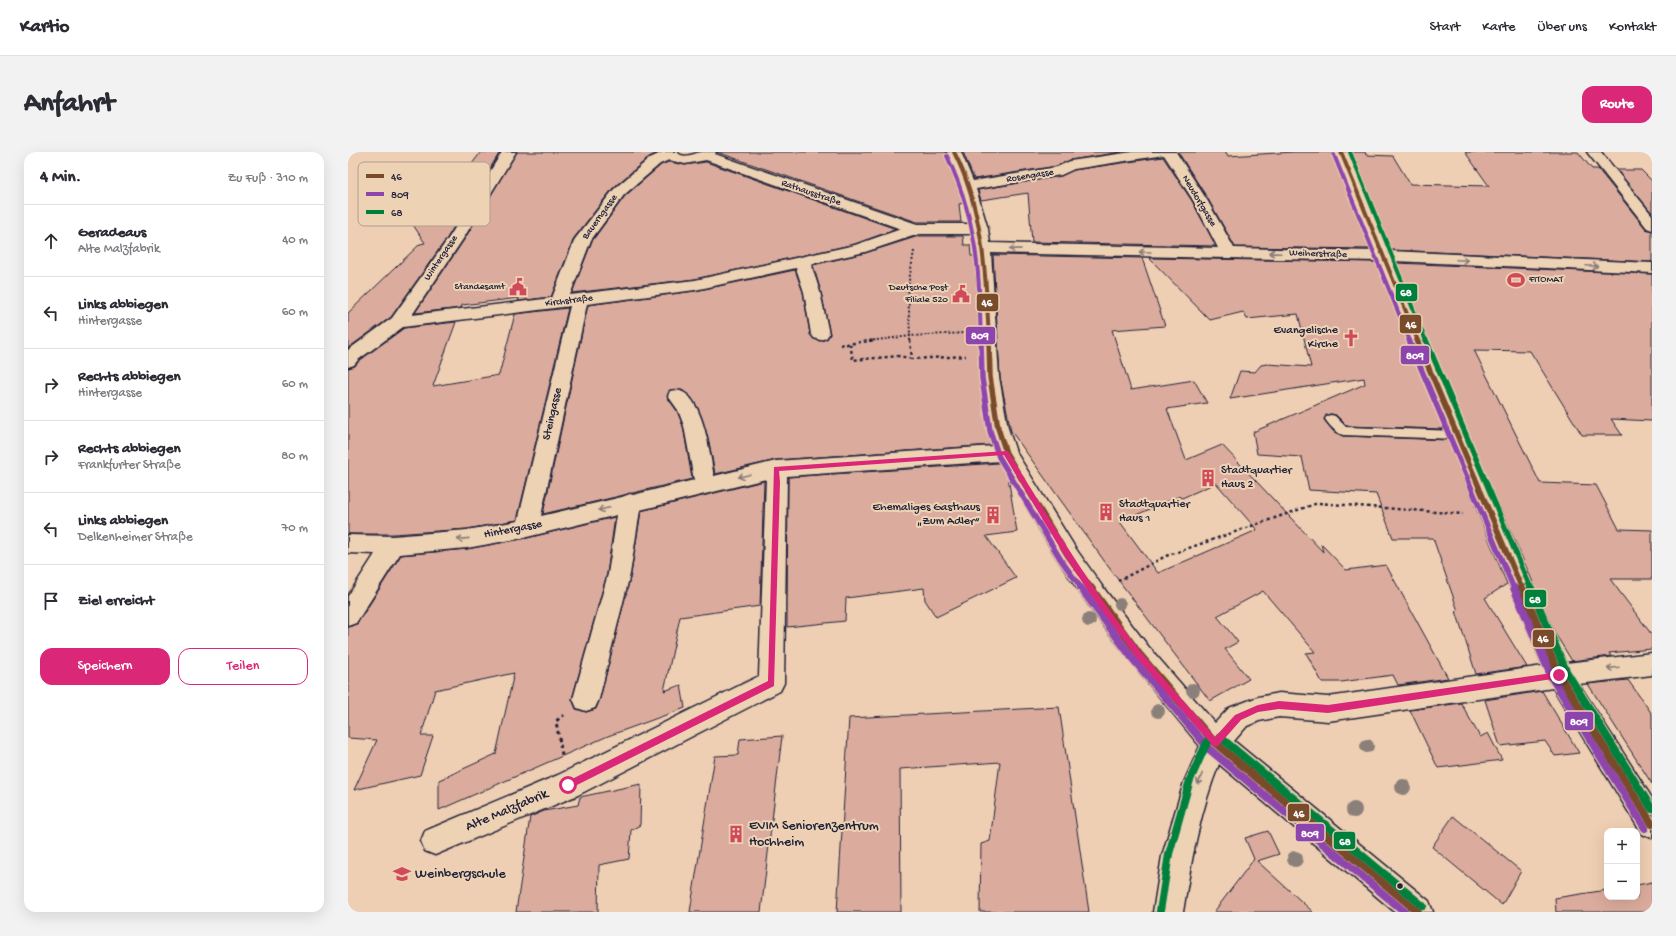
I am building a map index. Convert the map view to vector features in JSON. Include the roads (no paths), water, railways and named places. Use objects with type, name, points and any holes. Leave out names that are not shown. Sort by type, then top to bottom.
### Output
[{"type":"street","name":"Wintergasse","points":[[490,183],[509,152]]},
{"type":"street","points":[[954,152],[968,186],[980,229],[983,248],[988,355],[993,402],[1001,440],[1006,453],[1068,556],[1139,654],[1215,743],[1418,912]]},
{"type":"street","name":"Rosengasse","points":[[968,186],[1061,171],[1070,165],[1161,152]]},
{"type":"street","name":"Neudorfgasse","points":[[1169,152],[1200,200],[1228,252]]},
{"type":"street","points":[[1341,152],[1423,354],[1559,675],[1652,824]]},
{"type":"street","points":[[1594,152],[1652,225]]},
{"type":"street","name":"Rathausstraße","points":[[670,154],[677,159],[685,160],[699,158],[707,154],[917,229]]},
{"type":"street","name":"Bauerngasse","points":[[559,302],[580,245],[588,233],[619,192],[655,161],[670,154]]},
{"type":"street","name":"Wintergasse","points":[[398,322],[463,226]]},
{"type":"street","name":"Kirchstraße","points":[[348,362],[352,356],[398,322],[695,285],[858,249],[917,229]]},
{"type":"street","points":[[917,229],[980,229]]},
{"type":"street","name":"Weiherstraße","points":[[983,248],[1384,256],[1652,268]]},
{"type":"street","points":[[802,261],[812,292],[820,334]]},
{"type":"street","name":"Steingasse","points":[[527,528],[580,299]]},
{"type":"street","points":[[677,396],[687,407],[694,426],[705,485]]},
{"type":"street","name":"Hintergasse","points":[[348,544],[393,545],[467,539],[527,528],[630,502],[776,469],[1006,453]]},
{"type":"street","name":"Alte Malzfabrik","points":[[435,841],[568,785],[771,683],[777,482],[776,469]]},
{"type":"street","points":[[586,699],[619,574],[630,502]]},
{"type":"street","points":[[348,616],[393,545]]},
{"type":"street","points":[[1168,912],[1177,856],[1198,782],[1215,743],[1238,717],[1258,709],[1279,705],[1328,709],[1559,675],[1652,664]]},
{"type":"lane","points":[[1332,419],[1343,431],[1457,435]]},
{"type":"place","name":"FITOMAT","points":[[1516,280]]},
{"type":"place","name":"Standesamt","points":[[518,287]]},
{"type":"place","name":"Deutsche Post Filiale 520","points":[[961,294]]},
{"type":"place","name":"Evangelische Kirche","points":[[1351,338]]},
{"type":"place","name":"Stadtquartier Haus 2","points":[[1208,478]]},
{"type":"place","name":"Stadtquartier Haus 1","points":[[1106,512]]},
{"type":"place","name":"Ehemaliges Gasthaus „Zum Adler“","points":[[993,515]]},
{"type":"place","name":"EVIM Seniorenzentrum Hochheim","points":[[736,834]]},
{"type":"place","name":"Weinbergschule","points":[[402,874]]}]
